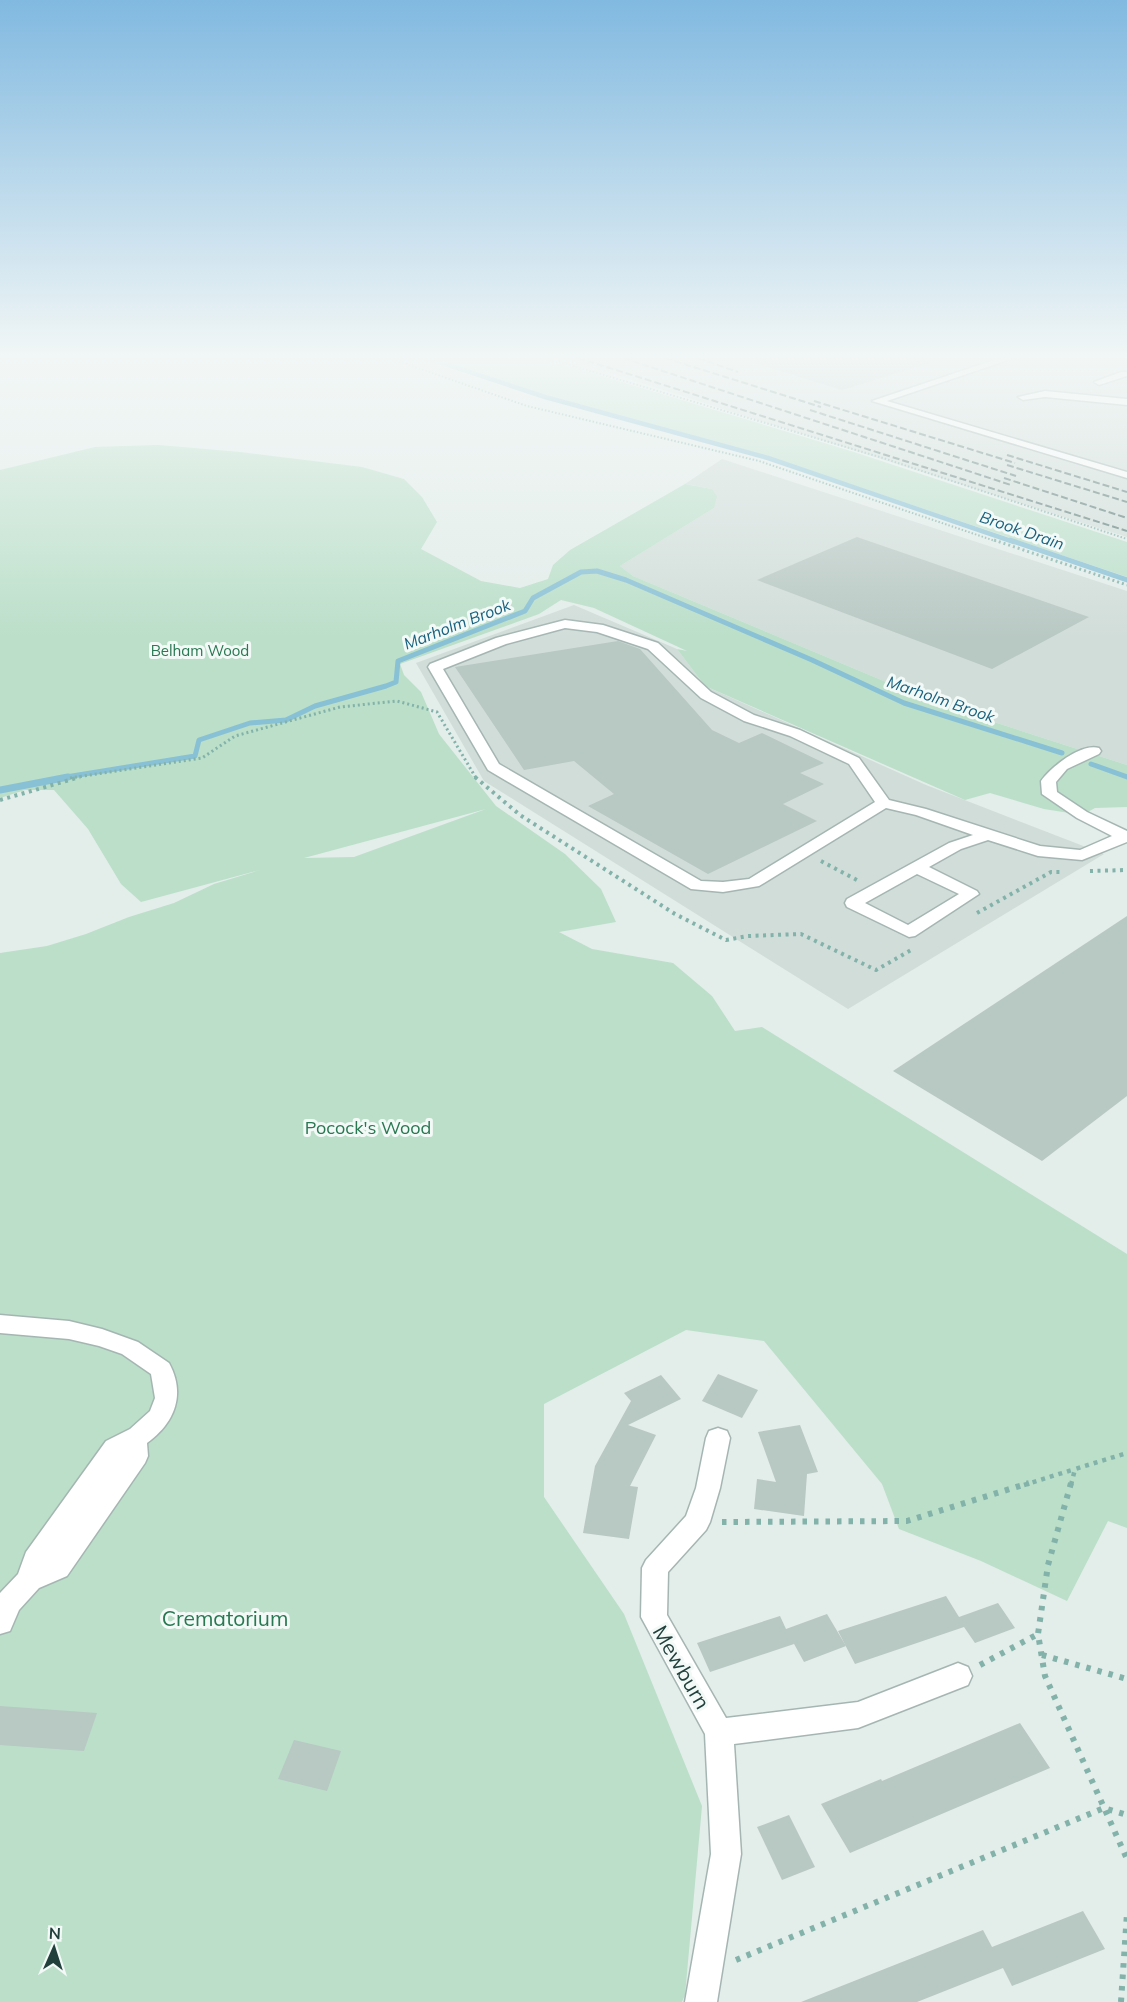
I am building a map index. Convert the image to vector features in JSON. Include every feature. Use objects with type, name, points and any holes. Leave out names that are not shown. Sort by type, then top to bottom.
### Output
[{"type":"street","points":[[1047,451],[1127,475]]},
{"type":"street","points":[[884,803],[753,883],[723,887],[697,886],[493,766],[435,667],[501,641],[565,624],[599,628],[653,646],[706,695],[749,718],[795,733],[854,761],[884,803],[951,821],[1038,850],[1082,855],[1126,837]]},
{"type":"street","points":[[1094,751],[1062,766],[1048,781],[1050,794],[1126,837]]},
{"type":"street","points":[[918,868],[971,894],[909,932],[853,903],[955,846],[988,835]]},
{"type":"street","points":[[0,1324],[69,1330],[130,1348],[161,1369],[167,1400],[154,1423],[135,1439],[136,1456],[58,1568],[30,1580],[3,1611]]},
{"type":"street","name":"Mewburn","points":[[701,2002],[726,1854],[719,1732],[654,1617],[655,1569],[697,1522],[708,1488],[718,1438]]},
{"type":"street","points":[[719,1732],[858,1715],[958,1676]]},
{"type":"path","points":[[719,451],[759,461],[1127,585]]},
{"type":"path","points":[[860,451],[1127,539]]},
{"type":"path","points":[[0,800],[68,779],[202,758],[235,736],[340,707],[397,701],[437,712],[477,780],[520,815],[675,914],[711,934],[726,940],[748,936],[801,934],[876,970],[914,949]]},
{"type":"path","points":[[804,852],[876,891]]},
{"type":"path","points":[[1084,872],[1127,870]]},
{"type":"path","points":[[974,914],[1051,872],[1062,872]]},
{"type":"path","points":[[697,1522],[907,1521],[1127,1454]]},
{"type":"path","points":[[1075,1469],[1048,1565],[1038,1634],[1045,1676],[1127,1859]]},
{"type":"path","points":[[958,1676],[1038,1634]]},
{"type":"path","points":[[1041,1655],[1127,1679]]},
{"type":"path","points":[[708,1971],[1104,1808],[1127,1815]]},
{"type":"path","points":[[1121,2002],[1127,1913]]},
{"type":"shaded area","points":[[857,451],[1127,451],[1127,537]]},
{"type":"shaded area","points":[[722,459],[1127,591],[1127,765],[941,705],[633,576],[620,566],[714,508],[712,489],[685,484]]},
{"type":"shaded area","points":[[574,605],[677,649],[705,686],[926,785],[1104,854],[848,1009],[484,781],[416,663]]},
{"type":"green space","points":[[77,451],[233,451],[362,467],[404,479],[422,497],[437,522],[421,549],[481,581],[520,588],[548,579],[553,565],[570,550],[685,484],[712,489],[717,496],[714,508],[620,566],[633,576],[941,705],[1127,765],[1127,807],[1095,808],[1082,815],[1044,809],[990,793],[965,800],[705,686],[677,649],[687,651],[594,608],[561,600],[539,614],[400,664],[404,675],[421,692],[439,734],[496,806],[565,854],[601,889],[616,922],[559,932],[592,949],[673,963],[712,996],[735,1031],[762,1027],[1127,1254],[1127,1528],[1108,1521],[1067,1601],[981,1561],[899,1529],[882,1484],[764,1341],[686,1330],[544,1404],[544,1497],[624,1614],[702,1806],[685,1995],[682,2002],[0,2002],[0,953],[47,946],[86,934],[174,903],[214,884],[260,870],[141,902],[121,884],[88,829],[54,790],[25,790],[0,798],[0,470]],"holes":[[[486,809],[354,857],[304,858]]]},
{"type":"green space","points":[[749,451],[852,451],[1127,542],[1127,577]]},
{"type":"building","points":[[857,537],[1089,617],[992,669],[757,580]]},
{"type":"building","points":[[618,641],[640,649],[712,730],[739,743],[762,733],[824,763],[800,773],[824,784],[783,804],[817,821],[708,874],[588,806],[614,794],[574,761],[524,770],[455,667]]},
{"type":"building","points":[[1127,916],[1127,1096],[1042,1161],[893,1071]]},
{"type":"building","points":[[718,1374],[758,1390],[742,1418],[702,1401]]},
{"type":"building","points":[[661,1375],[681,1399],[628,1425],[656,1435],[630,1486],[638,1487],[629,1539],[583,1533],[595,1466],[631,1401],[624,1393]]},
{"type":"building","points":[[800,1425],[818,1472],[807,1474],[804,1516],[754,1509],[757,1479],[776,1482],[758,1432]]},
{"type":"building","points":[[946,1596],[959,1617],[998,1603],[1015,1628],[975,1643],[964,1627],[855,1664],[838,1631]]},
{"type":"building","points":[[827,1614],[846,1646],[804,1662],[793,1642],[794,1644],[710,1672],[697,1643],[780,1616],[786,1629]]},
{"type":"building","points":[[0,1706],[97,1713],[84,1751],[0,1745]]},
{"type":"building","points":[[1020,1723],[1050,1768],[850,1853],[821,1804],[881,1779],[882,1781]]},
{"type":"building","points":[[294,1740],[341,1751],[327,1791],[278,1779]]},
{"type":"building","points":[[789,1815],[815,1867],[782,1880],[757,1827]]},
{"type":"building","points":[[1083,1911],[1105,1949],[1012,1986],[1003,1968],[917,2002],[801,2002],[983,1930],[992,1947]]},
{"type":"waterway","name":"Brook Drain","points":[[744,451],[1014,542]]},
{"type":"waterway","name":"Brook Drain","points":[[1010,540],[1127,580]]},
{"type":"waterway","name":"Marholm Brook","points":[[60,778],[195,756],[199,740],[250,723],[286,720],[315,706],[386,686],[396,682],[398,661],[525,611],[533,598],[581,572],[597,571],[626,580],[812,660],[904,703],[1062,753]]},
{"type":"waterway","name":"Marholm Brook","points":[[1091,764],[1127,777]]},
{"type":"waterway","name":"Marholm Brook","points":[[0,790],[68,777]]},
{"type":"railway","points":[[874,451],[1127,531]]},
{"type":"railway","points":[[908,451],[1011,485]]},
{"type":"railway","points":[[939,451],[1016,476]]},
{"type":"railway","points":[[977,451],[1015,463]]},
{"type":"railway","points":[[1007,455],[1127,492]]},
{"type":"railway","points":[[1007,465],[1127,502]]},
{"type":"railway","points":[[1004,478],[1127,518]]},
{"type":"park label","name":"Belham Wood","points":[[200,650]]},
{"type":"park label","name":"Pocock's Wood","points":[[368,1127]]},
{"type":"park label","name":"Crematorium","points":[[225,1618]]}]
